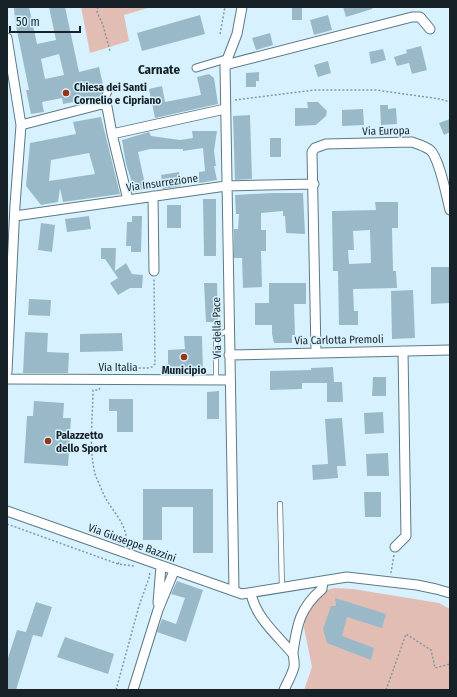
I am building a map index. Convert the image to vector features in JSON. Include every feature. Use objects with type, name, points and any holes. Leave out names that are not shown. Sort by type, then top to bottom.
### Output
[{"type":"street","points":[[225,62],[237,34],[242,7]]},
{"type":"street","points":[[196,68],[412,17],[420,17],[430,29]]},
{"type":"street","points":[[7,38],[21,125],[11,205],[15,216],[7,372]]},
{"type":"street","name":"Via della Pace","points":[[225,62],[234,591]]},
{"type":"street","points":[[103,104],[108,91]]},
{"type":"street","points":[[21,125],[103,104]]},
{"type":"street","points":[[103,104],[107,107],[128,200]]},
{"type":"street","points":[[112,134],[225,105]]},
{"type":"street","name":"Via Europa","points":[[316,353],[314,184],[312,152],[317,146],[326,144],[412,142],[418,144],[430,150],[435,157],[450,210]]},
{"type":"street","name":"Via Insurrezione","points":[[15,216],[226,186],[314,184]]},
{"type":"street","points":[[154,196],[154,271]]},
{"type":"street","name":"Via Carlotta Premoli","points":[[229,354],[450,350]]},
{"type":"street","points":[[395,547],[406,536],[403,351]]},
{"type":"street","name":"Via Italia","points":[[7,379],[230,380]]},
{"type":"street","name":"Via Giuseppe Bazzini","points":[[7,511],[242,594],[347,577],[436,589],[450,593]]},
{"type":"street","points":[[158,610],[161,566]]},
{"type":"street","points":[[133,690],[158,610],[174,571]]},
{"type":"street","points":[[284,690],[295,663],[293,654],[301,612],[313,597],[322,589],[323,581]]},
{"type":"street","points":[[251,593],[252,602],[257,611],[293,654]]},
{"type":"lane","points":[[216,380],[216,336],[229,330]]},
{"type":"lane","points":[[280,504],[282,588]]},
{"type":"path","points":[[98,7],[97,12],[110,51]]},
{"type":"path","points":[[220,34],[225,8]]},
{"type":"path","points":[[225,105],[315,90],[368,90],[440,99],[450,102]]},
{"type":"path","points":[[124,553],[127,538],[124,528],[105,497],[96,476],[92,458],[93,390],[99,390],[101,371],[106,368],[148,368],[155,364],[154,271]]},
{"type":"path","points":[[7,524],[118,564],[140,567]]},
{"type":"path","points":[[389,582],[395,547]]},
{"type":"path","points":[[116,690],[139,606],[150,575],[148,568]]},
{"type":"path","points":[[386,690],[406,634],[431,650],[435,668],[450,664]]},
{"type":"shaded area","points":[[81,7],[151,7],[124,15],[129,41],[90,53]]},
{"type":"shaded area","points":[[334,588],[353,589],[439,603],[450,609],[450,690],[304,690],[312,667],[304,628],[305,615],[318,597],[327,590]]},
{"type":"building","points":[[14,7],[29,7],[37,44],[56,40],[49,7],[65,7],[79,72],[99,67],[104,89],[100,97],[63,104],[62,98],[42,102],[44,112],[31,114],[26,90],[29,90],[15,21]],"holes":[[[59,54],[64,75],[45,79],[41,59]]]},
{"type":"building","points":[[292,7],[302,7],[302,20],[292,20]]},
{"type":"building","points":[[343,7],[372,7],[372,9],[346,17]]},
{"type":"building","points":[[200,15],[205,34],[142,51],[137,33]]},
{"type":"building","points":[[328,15],[332,30],[314,35],[310,20]]},
{"type":"building","points":[[270,33],[273,45],[256,50],[252,38]]},
{"type":"building","points":[[421,46],[427,70],[412,74],[409,63],[397,66],[394,57],[407,53],[406,50]]},
{"type":"building","points":[[383,49],[386,60],[371,64],[369,52]]},
{"type":"building","points":[[328,61],[331,73],[318,77],[314,65]]},
{"type":"building","points":[[259,72],[259,81],[256,81],[256,87],[246,87],[246,73]]},
{"type":"building","points":[[209,74],[214,78],[218,104],[155,118],[149,89],[162,86],[165,102],[201,95],[197,77]]},
{"type":"building","points":[[307,102],[318,102],[327,111],[326,116],[316,125],[295,126],[295,108],[308,108]]},
{"type":"building","points":[[380,105],[388,105],[388,109],[396,108],[397,124],[381,125]]},
{"type":"building","points":[[363,109],[364,125],[342,126],[342,110]]},
{"type":"building","points":[[250,115],[252,179],[235,180],[233,116]]},
{"type":"building","points":[[101,117],[120,194],[63,202],[60,188],[58,202],[41,205],[26,186],[30,143],[76,134],[73,122]],"holes":[[[89,153],[95,174],[49,181],[51,160]]]},
{"type":"building","points":[[450,119],[450,132],[444,135],[439,123]]},
{"type":"building","points":[[192,131],[217,131],[214,151],[216,166],[214,166],[217,180],[199,183],[199,172],[205,171],[203,148],[183,151],[183,149],[150,149],[138,152],[146,189],[135,192],[126,164],[122,140],[149,132],[151,136],[180,140],[193,138]]},
{"type":"building","points":[[270,138],[281,138],[281,157],[270,157]]},
{"type":"building","points":[[179,172],[181,186],[163,189],[161,175]]},
{"type":"building","points":[[303,193],[305,234],[286,233],[285,216],[283,216],[283,211],[261,213],[261,230],[266,230],[266,251],[261,251],[262,287],[243,288],[242,258],[234,258],[234,229],[238,229],[239,214],[236,214],[235,195]]},
{"type":"building","points":[[203,199],[216,199],[216,256],[204,256]]},
{"type":"building","points":[[375,202],[398,202],[398,228],[392,228],[393,271],[396,271],[397,288],[353,289],[354,311],[358,311],[358,325],[339,325],[338,271],[333,271],[332,211],[376,210]],"holes":[[[370,230],[371,263],[349,264],[348,250],[354,250],[353,231]]]},
{"type":"building","points":[[167,205],[181,205],[181,228],[167,228]]},
{"type":"building","points":[[89,216],[91,229],[67,232],[65,219]]},
{"type":"building","points":[[132,216],[142,216],[141,252],[131,252],[131,246],[126,246],[127,222],[132,222]]},
{"type":"building","points":[[41,223],[55,225],[52,252],[38,250]]},
{"type":"building","points":[[101,248],[116,248],[115,271],[126,263],[132,274],[143,275],[142,288],[130,288],[118,295],[110,283],[118,278],[105,259],[101,259]]},
{"type":"building","points":[[431,267],[450,267],[450,303],[431,304]]},
{"type":"building","points":[[204,283],[217,283],[218,322],[206,322]]},
{"type":"building","points":[[269,283],[306,283],[306,304],[294,304],[295,335],[292,335],[292,343],[274,343],[272,325],[255,325],[255,303],[269,303]]},
{"type":"building","points":[[413,290],[415,338],[392,339],[391,291]]},
{"type":"building","points":[[29,299],[51,300],[50,316],[28,315]]},
{"type":"building","points":[[25,332],[48,333],[47,352],[69,353],[68,373],[23,373]]},
{"type":"building","points":[[122,333],[123,351],[80,352],[80,334]]},
{"type":"building","name":"Municipio","points":[[184,336],[202,336],[203,374],[185,374],[185,369],[168,370],[168,350],[185,349]]},
{"type":"building","points":[[333,367],[334,382],[342,382],[343,402],[327,402],[327,383],[302,383],[302,389],[270,390],[270,371],[311,370],[311,368]]},
{"type":"building","points":[[373,377],[386,377],[386,396],[372,396]]},
{"type":"building","points":[[219,391],[219,419],[207,419],[207,392]]},
{"type":"building","points":[[109,399],[133,399],[133,432],[117,432],[117,411],[109,411]]},
{"type":"building","name":"Palazzetto dello Sport","points":[[34,401],[64,403],[63,418],[71,418],[68,466],[24,463],[27,416],[33,416]]},
{"type":"building","points":[[383,412],[384,433],[365,434],[364,413]]},
{"type":"building","points":[[342,418],[346,466],[337,466],[338,478],[313,480],[312,465],[328,464],[325,419]]},
{"type":"building","points":[[388,453],[389,476],[367,476],[366,454]]},
{"type":"building","points":[[143,489],[213,489],[213,553],[193,553],[193,507],[162,507],[162,540],[143,540]]},
{"type":"building","points":[[364,492],[381,492],[381,517],[365,517]]},
{"type":"building","points":[[177,581],[203,590],[186,642],[157,632],[162,619],[176,624],[185,598],[171,594]]},
{"type":"building","points":[[335,598],[386,614],[382,628],[347,617],[342,636],[374,648],[371,660],[327,643],[323,629],[331,606],[336,606]]},
{"type":"building","points":[[36,602],[52,607],[42,637],[33,635],[16,690],[7,690],[7,661],[17,630],[26,632]]},
{"type":"building","points":[[65,637],[114,654],[108,674],[57,657]]},
{"type":"place","name":"Chiesa dei Santi Cornelio e Cipriano","points":[[66,93]]},
{"type":"place","name":"Municipio","points":[[184,357]]},
{"type":"place","name":"Palazzetto dello Sport","points":[[48,441]]},
{"type":"district","name":"Carnate","points":[[159,69]]}]
